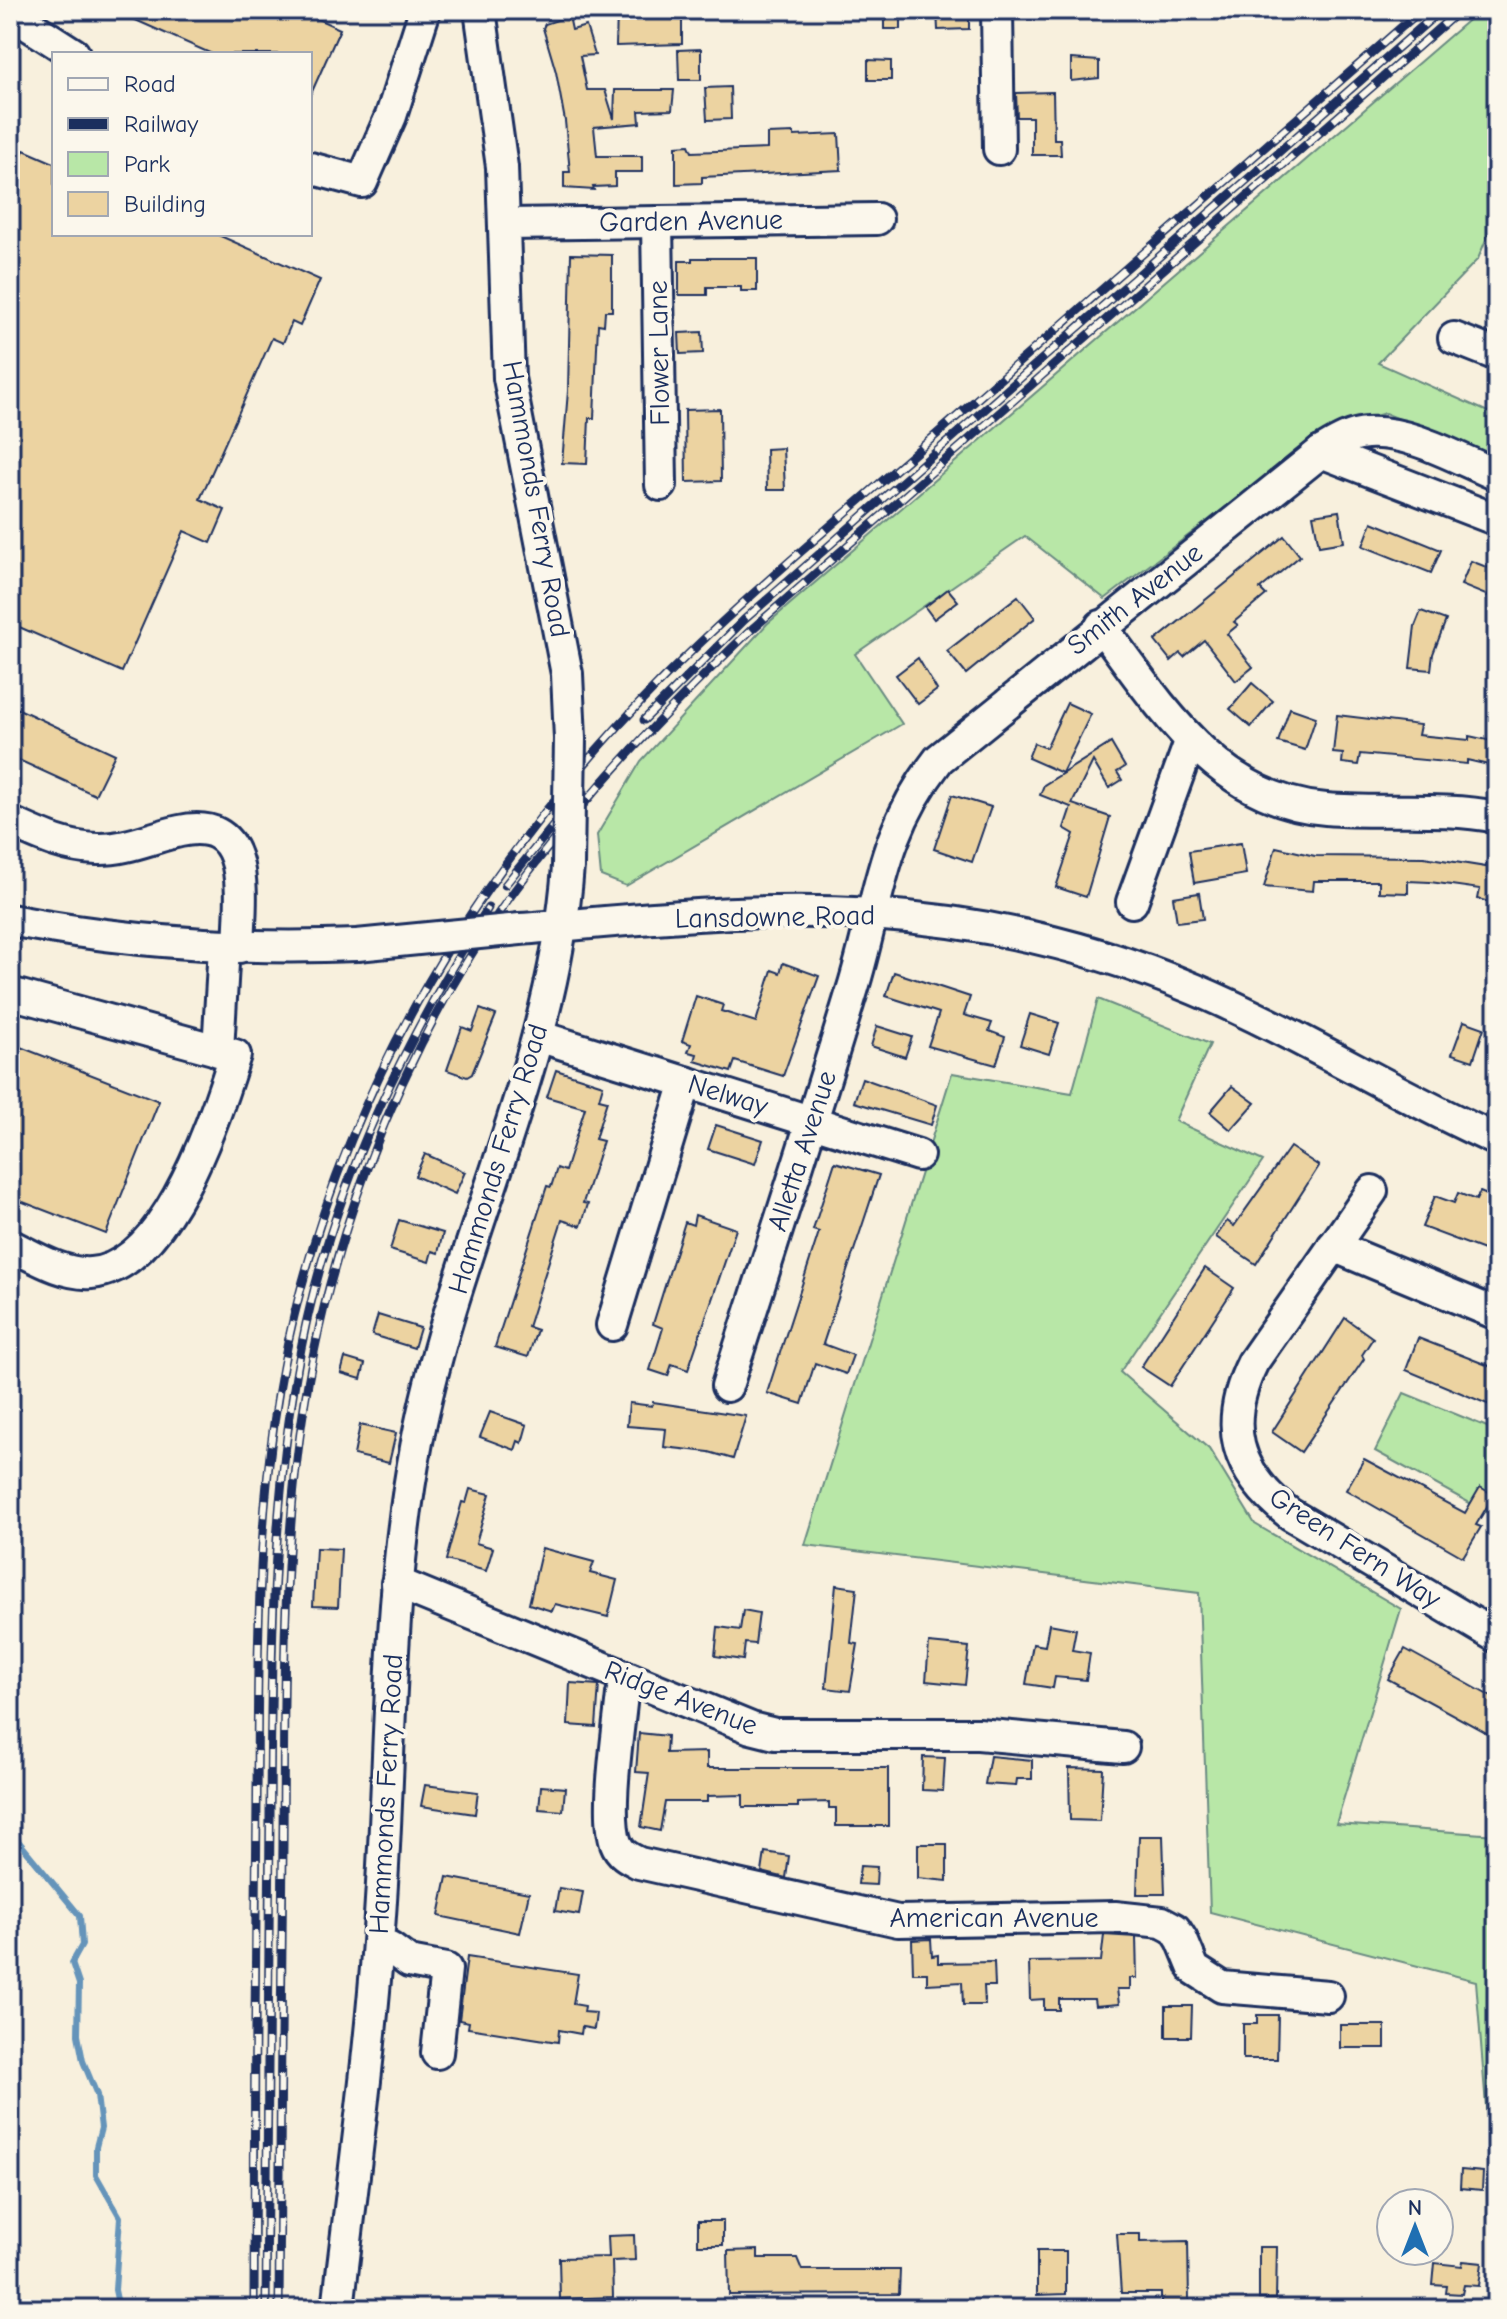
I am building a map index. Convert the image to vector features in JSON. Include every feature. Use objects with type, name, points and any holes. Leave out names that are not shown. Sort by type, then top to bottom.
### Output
[{"type":"street","points":[[312,169],[362,182],[391,116],[425,10]]},
{"type":"street","name":"Hammonds Ferry Road","points":[[338,2309],[378,1947],[397,1583],[415,1454],[435,1366],[474,1228],[538,1036],[564,926],[568,866],[570,739],[567,674],[509,378],[506,224],[496,111],[480,10]]},
{"type":"street","points":[[997,10],[999,149]]},
{"type":"street","points":[[10,13],[71,52]]},
{"type":"street","name":"Garden Avenue","points":[[506,224],[877,219]]},
{"type":"street","name":"Flower Lane","points":[[657,222],[661,485]]},
{"type":"street","points":[[1454,338],[1497,355]]},
{"type":"street","name":"Smith Avenue","points":[[872,914],[886,854],[899,821],[916,788],[939,759],[1321,452],[1356,435],[1387,434],[1497,475]]},
{"type":"street","points":[[1321,452],[1497,520]]},
{"type":"street","points":[[1101,626],[1190,742],[1239,779],[1295,804],[1325,809],[1456,810],[1497,817]]},
{"type":"street","points":[[1132,902],[1190,742]]},
{"type":"street","points":[[10,822],[51,841],[100,849],[194,830],[222,837],[238,858],[239,868],[218,1051]]},
{"type":"street","name":"Lansdowne Road","points":[[10,920],[89,935],[232,946],[357,945],[520,929],[782,912],[872,914],[976,926],[1043,939],[1192,988],[1266,1021],[1497,1140]]},
{"type":"street","name":"Alletta Avenue","points":[[727,1386],[862,961],[872,914]]},
{"type":"street","points":[[10,993],[235,1055],[208,1138],[172,1207],[141,1246],[114,1268],[90,1273],[61,1269],[10,1245]]},
{"type":"street","name":"Nelway","points":[[538,1036],[918,1155]]},
{"type":"street","points":[[612,1325],[686,1082]]},
{"type":"street","name":"Green Fern Way","points":[[1372,1191],[1253,1362],[1242,1385],[1235,1430],[1241,1452],[1252,1477],[1267,1496],[1290,1514],[1497,1637]]},
{"type":"street","points":[[1333,1246],[1497,1314]]},
{"type":"street","name":"Ridge Avenue","points":[[397,1583],[775,1734],[978,1734],[1123,1747]]},
{"type":"street","name":"American Avenue","points":[[631,1679],[622,1694],[613,1816],[617,1844],[624,1855],[639,1863],[898,1921],[1115,1917],[1162,1922],[1175,1929],[1194,1969],[1222,1987],[1328,1996]]},
{"type":"street","points":[[378,1947],[390,1948],[409,1962],[446,1969],[437,2053]]},
{"type":"green space","points":[[1480,10],[1497,10],[1497,213],[1478,259],[1378,363],[1497,416],[1497,459],[1385,413],[1328,429],[1105,599],[1025,536],[855,654],[902,724],[626,886],[601,876],[597,835],[641,761],[767,624]]},
{"type":"green space","points":[[1098,999],[1210,1044],[1175,1121],[1263,1161],[1120,1372],[1209,1449],[1255,1524],[1401,1609],[1336,1824],[1497,1835],[1497,2244],[1476,1981],[1210,1912],[1199,1593],[805,1545],[952,1073],[1072,1093]]},
{"type":"green space","points":[[1404,1393],[1497,1431],[1497,1518],[1375,1451]]},
{"type":"building","points":[[113,10],[298,10],[340,29],[312,92],[312,52],[208,52]]},
{"type":"building","points":[[653,10],[682,10],[682,44],[616,46],[617,13],[653,14]]},
{"type":"building","points":[[884,10],[901,10],[901,29],[884,29]]},
{"type":"building","points":[[937,10],[969,10],[969,29],[938,30]]},
{"type":"building","points":[[569,16],[572,30],[586,26],[595,55],[580,56],[587,90],[605,90],[614,119],[615,90],[674,90],[672,110],[639,111],[640,123],[594,127],[597,156],[642,156],[642,172],[615,172],[615,186],[593,187],[594,190],[564,188],[564,172],[570,172],[565,121],[556,72],[543,28],[545,24]]},
{"type":"building","points":[[701,49],[701,80],[679,80],[678,50]]},
{"type":"building","points":[[1071,59],[1099,61],[1099,78],[1071,81]]},
{"type":"building","points":[[868,60],[891,61],[891,80],[868,80]]},
{"type":"building","points":[[730,87],[731,119],[707,120],[705,88]]},
{"type":"building","points":[[1053,92],[1054,139],[1060,139],[1061,155],[1032,155],[1032,117],[1017,117],[1016,93]]},
{"type":"building","points":[[794,133],[794,136],[839,134],[841,170],[702,177],[702,183],[676,184],[676,146],[689,145],[692,152],[767,149],[767,134]]},
{"type":"building","points":[[24,150],[52,162],[52,236],[221,236],[320,280],[300,326],[292,322],[283,343],[272,338],[200,499],[225,510],[211,543],[184,531],[122,672],[10,623],[10,181]]},
{"type":"building","points":[[571,254],[612,255],[612,311],[605,311],[604,325],[598,324],[594,418],[589,418],[587,464],[562,463],[568,391]]},
{"type":"building","points":[[692,258],[757,258],[757,291],[741,291],[741,287],[707,287],[707,295],[679,295],[679,261],[692,261]]},
{"type":"building","points":[[702,332],[703,353],[680,354],[679,333]]},
{"type":"building","points":[[720,409],[721,481],[686,482],[685,410]]},
{"type":"building","points":[[783,448],[785,490],[767,490],[766,449]]},
{"type":"building","points":[[1339,511],[1344,542],[1319,546],[1313,515]]},
{"type":"building","points":[[1372,522],[1441,550],[1431,573],[1363,546]]},
{"type":"building","points":[[1284,536],[1300,556],[1260,589],[1266,595],[1234,622],[1238,625],[1227,634],[1253,667],[1236,681],[1204,640],[1184,657],[1180,653],[1171,661],[1155,641]]},
{"type":"building","points":[[1471,561],[1497,571],[1488,596],[1461,585]]},
{"type":"building","points":[[948,589],[958,601],[934,619],[925,607]]},
{"type":"building","points":[[1018,596],[1035,618],[966,674],[947,651]]},
{"type":"building","points":[[1421,611],[1446,620],[1433,654],[1431,670],[1410,668],[1415,626]]},
{"type":"building","points":[[918,658],[937,690],[918,704],[896,675]]},
{"type":"building","points":[[1252,683],[1273,701],[1251,727],[1230,709]]},
{"type":"building","points":[[1067,703],[1091,714],[1062,773],[1028,758],[1034,743],[1046,748]]},
{"type":"building","points":[[10,705],[115,754],[95,795],[10,756]]},
{"type":"building","points":[[1290,708],[1316,717],[1305,750],[1278,742]]},
{"type":"building","points":[[1337,715],[1420,725],[1418,735],[1469,740],[1469,736],[1497,742],[1497,767],[1467,760],[1467,764],[1360,754],[1358,765],[1342,763],[1343,754],[1333,753]]},
{"type":"building","points":[[1111,743],[1125,767],[1117,772],[1122,780],[1109,788],[1093,761],[1072,804],[1110,817],[1086,897],[1056,887],[1074,834],[1064,828],[1071,807],[1040,795],[1044,785]]},
{"type":"building","points":[[952,795],[991,807],[972,862],[934,849]]},
{"type":"building","points":[[1241,843],[1246,874],[1194,883],[1189,851]]},
{"type":"building","points":[[1276,847],[1315,856],[1424,857],[1486,867],[1492,847],[1497,848],[1497,904],[1478,899],[1480,889],[1430,882],[1408,881],[1408,893],[1379,892],[1379,881],[1314,881],[1313,891],[1264,887]]},
{"type":"building","points":[[1199,893],[1203,919],[1177,922],[1173,897]]},
{"type":"building","points":[[783,963],[819,976],[783,1076],[735,1061],[731,1072],[695,1061],[697,1054],[688,1052],[691,1044],[682,1041],[696,996],[723,1005],[721,1011],[756,1022],[772,970],[780,973]]},
{"type":"building","points":[[894,972],[970,997],[964,1015],[992,1023],[989,1031],[1005,1037],[996,1065],[928,1046],[939,1013],[886,996]]},
{"type":"building","points":[[480,1009],[496,1015],[472,1074],[467,1077],[447,1070],[462,1027],[472,1031]]},
{"type":"building","points":[[1030,1014],[1059,1023],[1049,1054],[1020,1045]]},
{"type":"building","points":[[1464,1021],[1484,1028],[1473,1061],[1452,1054]]},
{"type":"building","points":[[877,1026],[912,1037],[905,1057],[871,1046]]},
{"type":"building","points":[[10,1043],[159,1101],[106,1234],[10,1197]]},
{"type":"building","points":[[556,1070],[603,1085],[599,1099],[607,1101],[595,1139],[603,1141],[583,1203],[588,1204],[581,1226],[562,1220],[528,1327],[537,1330],[528,1357],[495,1347],[547,1186],[551,1187],[557,1168],[565,1171],[585,1108],[547,1097]]},
{"type":"building","points":[[862,1078],[937,1105],[931,1125],[854,1102]]},
{"type":"building","points":[[1232,1086],[1255,1103],[1231,1130],[1210,1112]]},
{"type":"building","points":[[716,1125],[763,1140],[755,1164],[708,1149]]},
{"type":"building","points":[[1290,1147],[1319,1166],[1256,1264],[1216,1237],[1227,1221],[1234,1226]]},
{"type":"building","points":[[425,1154],[465,1172],[455,1194],[415,1176]]},
{"type":"building","points":[[835,1162],[879,1175],[823,1344],[853,1355],[846,1374],[815,1363],[802,1404],[767,1393],[819,1232],[813,1230]]},
{"type":"building","points":[[1480,1192],[1497,1199],[1490,1216],[1497,1219],[1497,1255],[1422,1227],[1435,1196],[1454,1203],[1458,1193],[1476,1200]]},
{"type":"building","points":[[695,1215],[736,1229],[688,1370],[672,1364],[668,1376],[650,1370],[663,1328],[653,1324],[685,1222],[693,1225]]},
{"type":"building","points":[[399,1220],[443,1233],[438,1253],[432,1251],[429,1262],[390,1250]]},
{"type":"building","points":[[1205,1268],[1234,1288],[1170,1386],[1141,1367]]},
{"type":"building","points":[[378,1315],[420,1328],[414,1348],[372,1335]]},
{"type":"building","points":[[1345,1318],[1373,1338],[1362,1355],[1364,1359],[1301,1452],[1272,1432]]},
{"type":"building","points":[[1418,1338],[1497,1369],[1497,1408],[1406,1370]]},
{"type":"building","points":[[345,1358],[365,1364],[361,1379],[341,1373]]},
{"type":"building","points":[[653,1402],[746,1416],[733,1459],[709,1452],[664,1447],[666,1429],[627,1426],[629,1403],[652,1406]]},
{"type":"building","points":[[490,1412],[527,1425],[522,1443],[518,1441],[515,1450],[480,1437]]},
{"type":"building","points":[[360,1425],[396,1433],[389,1463],[354,1455]]},
{"type":"building","points":[[1364,1459],[1465,1513],[1480,1487],[1494,1495],[1476,1525],[1481,1527],[1463,1557],[1346,1490]]},
{"type":"building","points":[[470,1489],[490,1494],[476,1543],[493,1548],[486,1571],[446,1560],[462,1502],[466,1503]]},
{"type":"building","points":[[316,1548],[341,1549],[338,1607],[313,1606]]},
{"type":"building","points":[[542,1548],[594,1562],[590,1573],[617,1580],[608,1617],[555,1604],[552,1611],[529,1604]]},
{"type":"building","points":[[836,1585],[857,1588],[851,1643],[858,1644],[850,1691],[826,1688]]},
{"type":"building","points":[[743,1610],[759,1613],[755,1644],[745,1643],[743,1660],[715,1656],[718,1627],[740,1630]]},
{"type":"building","points":[[1049,1624],[1076,1629],[1072,1650],[1090,1653],[1086,1680],[1055,1677],[1053,1688],[1026,1684],[1033,1644],[1045,1646]]},
{"type":"building","points":[[929,1643],[969,1647],[965,1685],[926,1681]]},
{"type":"building","points":[[1405,1649],[1497,1700],[1497,1723],[1490,1735],[1388,1679]]},
{"type":"building","points":[[570,1683],[599,1685],[596,1727],[568,1725]]},
{"type":"building","points":[[639,1733],[667,1736],[666,1753],[707,1752],[707,1768],[888,1768],[888,1826],[836,1826],[836,1808],[829,1808],[829,1802],[798,1803],[798,1807],[743,1807],[743,1795],[707,1796],[707,1802],[665,1802],[660,1831],[641,1827],[649,1773],[636,1772]]},
{"type":"building","points":[[990,1756],[1032,1760],[1032,1779],[1017,1779],[1016,1786],[985,1784]]},
{"type":"building","points":[[923,1757],[945,1758],[943,1791],[922,1790]]},
{"type":"building","points":[[1069,1768],[1103,1769],[1100,1821],[1070,1820]]},
{"type":"building","points":[[425,1785],[478,1792],[475,1814],[421,1806]]},
{"type":"building","points":[[541,1786],[565,1788],[563,1811],[539,1809]]},
{"type":"building","points":[[1139,1836],[1163,1836],[1165,1894],[1137,1894]]},
{"type":"building","points":[[918,1844],[947,1844],[947,1881],[918,1878]]},
{"type":"building","points":[[765,1852],[789,1856],[786,1878],[762,1872]]},
{"type":"building","points":[[860,1866],[877,1867],[876,1885],[858,1884]]},
{"type":"building","points":[[447,1877],[529,1893],[520,1933],[439,1916]]},
{"type":"building","points":[[559,1888],[583,1892],[579,1915],[555,1911]]},
{"type":"building","points":[[1104,1935],[1136,1937],[1137,1978],[1130,1978],[1130,1989],[1117,1989],[1119,2004],[1095,2006],[1094,1999],[1059,1999],[1059,2010],[1044,2010],[1044,1999],[1030,2000],[1029,1962],[1101,1961]]},
{"type":"building","points":[[931,1939],[932,1956],[938,1955],[938,1963],[994,1962],[995,1986],[984,1986],[985,2005],[963,2005],[962,1982],[927,1984],[927,1973],[913,1973],[912,1940]]},
{"type":"building","points":[[467,1957],[578,1974],[573,2004],[585,2006],[584,2012],[596,2013],[594,2029],[582,2027],[581,2034],[559,2030],[558,2042],[468,2028],[469,2022],[459,2020]]},
{"type":"building","points":[[1166,2006],[1192,2006],[1191,2037],[1166,2037]]},
{"type":"building","points":[[1257,2015],[1278,2015],[1277,2059],[1243,2059],[1243,2024],[1257,2024]]},
{"type":"building","points":[[1340,2025],[1385,2025],[1385,2048],[1340,2048]]},
{"type":"building","points":[[1461,2170],[1483,2172],[1482,2190],[1460,2188]]},
{"type":"building","points":[[698,2221],[723,2221],[723,2245],[698,2245]]},
{"type":"building","points":[[1117,2234],[1140,2234],[1140,2242],[1188,2241],[1189,2303],[1161,2304],[1161,2293],[1121,2293]]},
{"type":"building","points":[[634,2235],[635,2260],[612,2261],[613,2297],[560,2299],[559,2258],[609,2257],[608,2236]]},
{"type":"building","points":[[1259,2247],[1277,2247],[1276,2299],[1259,2299]]},
{"type":"building","points":[[758,2250],[758,2258],[797,2258],[802,2270],[900,2270],[899,2294],[729,2295],[728,2251]]},
{"type":"building","points":[[1037,2251],[1066,2251],[1066,2294],[1037,2295]]},
{"type":"building","points":[[1463,2261],[1482,2263],[1479,2286],[1464,2285],[1462,2294],[1446,2293],[1447,2286],[1433,2285],[1435,2267],[1462,2266]]},
{"type":"waterway","points":[[10,1831],[80,1916],[82,1945],[72,1963],[79,1984],[78,2035],[83,2061],[97,2095],[101,2128],[96,2147],[96,2175],[120,2217],[115,2290],[119,2309]]},
{"type":"railway","points":[[254,2309],[259,1616],[272,1435],[294,1316],[320,1225],[352,1137],[391,1053],[435,972],[485,894],[540,819],[599,747],[664,678],[770,579],[1421,10]]},
{"type":"railway","points":[[644,720],[744,620],[1441,10]]},
{"type":"railway","points":[[279,2309],[285,1647],[289,1549],[298,1451],[309,1380],[343,1237],[395,1098],[427,1032],[463,968],[530,871],[620,763],[717,662],[1460,10]]},
{"type":"railway","points":[[505,885],[583,789]]},
{"type":"railway","points":[[266,2309],[273,1631],[279,1507],[294,1385],[320,1268],[357,1160],[430,1006],[488,908]]}]
